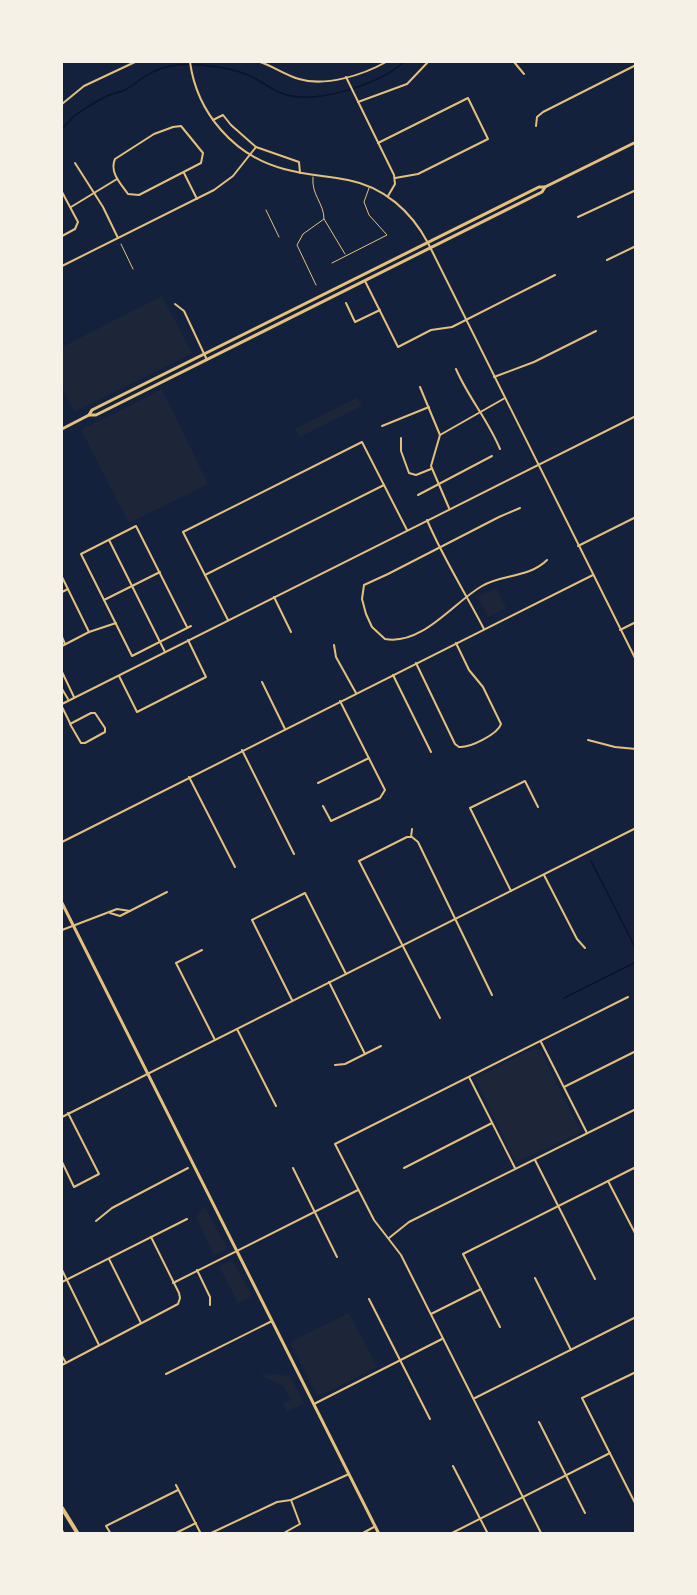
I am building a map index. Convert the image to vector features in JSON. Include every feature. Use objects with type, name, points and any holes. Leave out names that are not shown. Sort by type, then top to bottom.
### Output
[{"type":"highway","points":[[62,1508],[78,1533]]},
{"type":"main road","points":[[62,429],[89,415],[92,410],[204,354],[539,187],[545,187],[636,142]]},
{"type":"main road","points":[[89,415],[96,416],[542,192],[545,187]]},
{"type":"main road","points":[[62,903],[379,1533]]},
{"type":"street","points":[[62,104],[87,85],[135,62]]},
{"type":"street","points":[[190,62],[198,93],[213,120],[230,139],[250,155],[275,167],[351,180],[370,187],[388,196],[411,216],[428,243],[636,660]]},
{"type":"street","points":[[260,62],[303,80],[323,81],[346,77],[386,62]]},
{"type":"street","points":[[372,62],[373,68]]},
{"type":"street","points":[[358,102],[407,84],[428,62]]},
{"type":"street","points":[[514,62],[524,74]]},
{"type":"street","points":[[536,126],[537,117],[543,111],[636,65]]},
{"type":"street","points":[[346,77],[395,178],[394,186],[388,196]]},
{"type":"street","points":[[62,97],[65,101]]},
{"type":"street","points":[[378,142],[468,98],[488,139],[418,174],[395,178]]},
{"type":"street","points":[[213,120],[223,115],[256,147],[298,162],[300,173]]},
{"type":"street","points":[[176,126],[185,129],[204,154],[200,165],[137,196],[128,194],[117,178],[112,168],[115,159],[154,134],[176,126]]},
{"type":"street","points":[[62,266],[197,199],[229,179],[256,147]]},
{"type":"street","points":[[75,163],[118,238]]},
{"type":"street","points":[[184,173],[197,199]]},
{"type":"street","points":[[71,207],[117,178]]},
{"type":"street","points":[[578,217],[636,190]]},
{"type":"street","points":[[62,192],[77,217],[74,230],[62,236]]},
{"type":"street","points":[[607,260],[636,246]]},
{"type":"street","points":[[365,281],[398,346],[427,332],[450,328],[555,275]]},
{"type":"street","points":[[346,303],[356,322],[380,310]]},
{"type":"street","points":[[175,304],[183,311],[207,360]]},
{"type":"street","points":[[494,377],[534,362],[596,331]]},
{"type":"street","points":[[456,369],[500,449]]},
{"type":"street","points":[[420,387],[440,435],[432,458],[431,469],[449,509]]},
{"type":"street","points":[[440,435],[505,398]]},
{"type":"street","points":[[382,426],[429,407]]},
{"type":"street","points":[[70,724],[95,713],[105,731],[103,734],[82,743],[79,741],[70,724],[62,705],[636,416]]},
{"type":"street","points":[[401,438],[401,451],[409,473],[416,475],[431,469]]},
{"type":"street","points":[[228,620],[183,532],[362,442],[407,530]]},
{"type":"street","points":[[418,495],[492,456]]},
{"type":"street","points":[[205,575],[384,485]]},
{"type":"street","points":[[520,508],[364,585],[362,602],[370,624],[385,639],[404,638],[438,621],[466,596],[484,584],[526,573],[547,560]]},
{"type":"street","points":[[578,546],[636,517]]},
{"type":"street","points":[[426,520],[484,629]]},
{"type":"street","points":[[136,526],[189,627],[132,656],[81,554],[109,540],[136,526]]},
{"type":"street","points":[[109,540],[165,652]]},
{"type":"street","points":[[105,600],[160,572]]},
{"type":"street","points":[[62,842],[592,575]]},
{"type":"street","points":[[62,577],[89,632]]},
{"type":"street","points":[[62,592],[68,589]]},
{"type":"street","points":[[273,597],[291,632]]},
{"type":"street","points":[[620,630],[636,622]]},
{"type":"street","points":[[62,637],[63,645],[89,632],[116,623]]},
{"type":"street","points":[[118,675],[137,712],[207,677],[188,640]]},
{"type":"street","points":[[417,663],[455,744],[461,748],[466,747],[495,732],[501,724],[483,687],[469,670],[456,643]]},
{"type":"street","points":[[334,645],[336,657],[356,693]]},
{"type":"street","points":[[62,672],[74,698]]},
{"type":"street","points":[[393,675],[431,752]]},
{"type":"street","points":[[262,682],[285,729]]},
{"type":"street","points":[[62,689],[68,700]]},
{"type":"street","points":[[323,806],[331,821],[380,798],[385,790],[340,701]]},
{"type":"street","points":[[588,740],[615,747],[636,749]]},
{"type":"street","points":[[242,750],[294,854]]},
{"type":"street","points":[[318,783],[369,758]]},
{"type":"street","points":[[189,777],[235,867]]},
{"type":"street","points":[[511,891],[470,808],[525,781],[538,807]]},
{"type":"street","points":[[62,1117],[636,828]]},
{"type":"street","points":[[411,837],[412,829]]},
{"type":"street","points":[[440,1018],[359,861],[407,837],[418,842],[492,995]]},
{"type":"street","points":[[544,874],[577,939],[585,948]]},
{"type":"street","points":[[107,913],[118,915],[130,911],[167,892]]},
{"type":"street","points":[[292,1001],[252,920],[278,906],[305,893],[346,974]]},
{"type":"street","points":[[62,930],[119,909],[130,911]]},
{"type":"street","points":[[118,915],[122,912],[119,909]]},
{"type":"street","points":[[118,915],[115,912],[119,909]]},
{"type":"street","points":[[202,950],[176,963],[215,1040]]},
{"type":"street","points":[[329,982],[365,1054]]},
{"type":"street","points":[[541,1533],[399,1251],[374,1220],[336,1144],[628,997]]},
{"type":"street","points":[[237,1029],[276,1106]]},
{"type":"street","points":[[540,1041],[587,1133]]},
{"type":"street","points":[[335,1065],[345,1064],[381,1046]]},
{"type":"street","points":[[564,1088],[636,1051]]},
{"type":"street","points":[[469,1077],[515,1169]]},
{"type":"street","points":[[389,1238],[409,1222],[636,1109]]},
{"type":"street","points":[[62,1162],[74,1187],[99,1174],[68,1113]]},
{"type":"street","points":[[404,1168],[492,1124]]},
{"type":"street","points":[[535,1160],[595,1279]]},
{"type":"street","points":[[500,1327],[463,1254],[636,1167]]},
{"type":"street","points":[[96,1221],[112,1208],[188,1168]]},
{"type":"street","points":[[293,1168],[337,1257]]},
{"type":"street","points":[[608,1181],[636,1235]]},
{"type":"street","points":[[173,1282],[358,1190]]},
{"type":"street","points":[[62,1282],[187,1219]]},
{"type":"street","points":[[62,1365],[174,1307],[179,1302],[180,1296],[151,1238]]},
{"type":"street","points":[[109,1259],[141,1324]]},
{"type":"street","points":[[62,1270],[99,1345]]},
{"type":"street","points":[[197,1270],[210,1297],[210,1305]]},
{"type":"street","points":[[535,1278],[571,1350]]},
{"type":"street","points":[[431,1314],[481,1289]]},
{"type":"street","points":[[369,1299],[430,1419]]},
{"type":"street","points":[[474,1399],[636,1317]]},
{"type":"street","points":[[166,1374],[272,1321]]},
{"type":"street","points":[[314,1404],[443,1339]]},
{"type":"street","points":[[62,1356],[66,1363]]},
{"type":"street","points":[[636,1372],[582,1398],[636,1505]]},
{"type":"street","points":[[539,1422],[585,1513]]},
{"type":"street","points":[[450,1533],[609,1453]]},
{"type":"street","points":[[453,1466],[488,1533]]},
{"type":"street","points":[[209,1533],[277,1502],[291,1500],[349,1474]]},
{"type":"street","points":[[176,1485],[201,1533]]},
{"type":"street","points":[[111,1533],[106,1526],[178,1490]]},
{"type":"street","points":[[629,1493],[634,1490]]},
{"type":"street","points":[[282,1533],[300,1524],[291,1500]]},
{"type":"street","points":[[174,1533],[196,1523]]},
{"type":"street","points":[[361,1533],[375,1526]]},
{"type":"lane","points":[[313,175],[312,187],[324,212],[324,219],[346,256]]},
{"type":"lane","points":[[332,263],[387,235],[369,215],[363,202],[370,187]]},
{"type":"lane","points":[[266,210],[279,237]]},
{"type":"lane","points":[[316,285],[297,242],[303,234],[324,219]]},
{"type":"lane","points":[[121,244],[133,269]]},
{"type":"shaded area","points":[[162,296],[192,353],[74,412],[62,387],[62,347]]},
{"type":"shaded area","points":[[162,389],[208,484],[129,523],[81,430]]},
{"type":"shaded area","points":[[357,398],[362,406],[299,437],[295,429]]},
{"type":"shaded area","points":[[496,588],[506,608],[488,617],[478,597]]},
{"type":"shaded area","points":[[535,1048],[541,1051],[580,1130],[577,1134],[517,1162],[476,1080]]},
{"type":"shaded area","points":[[205,1207],[226,1246],[225,1250],[214,1255],[196,1217]]},
{"type":"shaded area","points":[[230,1261],[234,1263],[252,1296],[238,1303],[219,1266]]},
{"type":"shaded area","points":[[349,1313],[377,1367],[321,1395],[316,1394],[290,1342]]},
{"type":"shaded area","points":[[262,1373],[290,1376],[304,1403],[287,1412],[283,1404],[291,1400],[284,1386],[264,1377]]},
{"type":"waterway","points":[[62,129],[74,116],[97,101],[127,89],[164,67],[215,66],[248,75],[284,94],[313,97],[330,95],[364,85],[404,62]]},
{"type":"waterway","points":[[591,861],[636,949]]},
{"type":"waterway","points":[[564,998],[636,962]]}]
